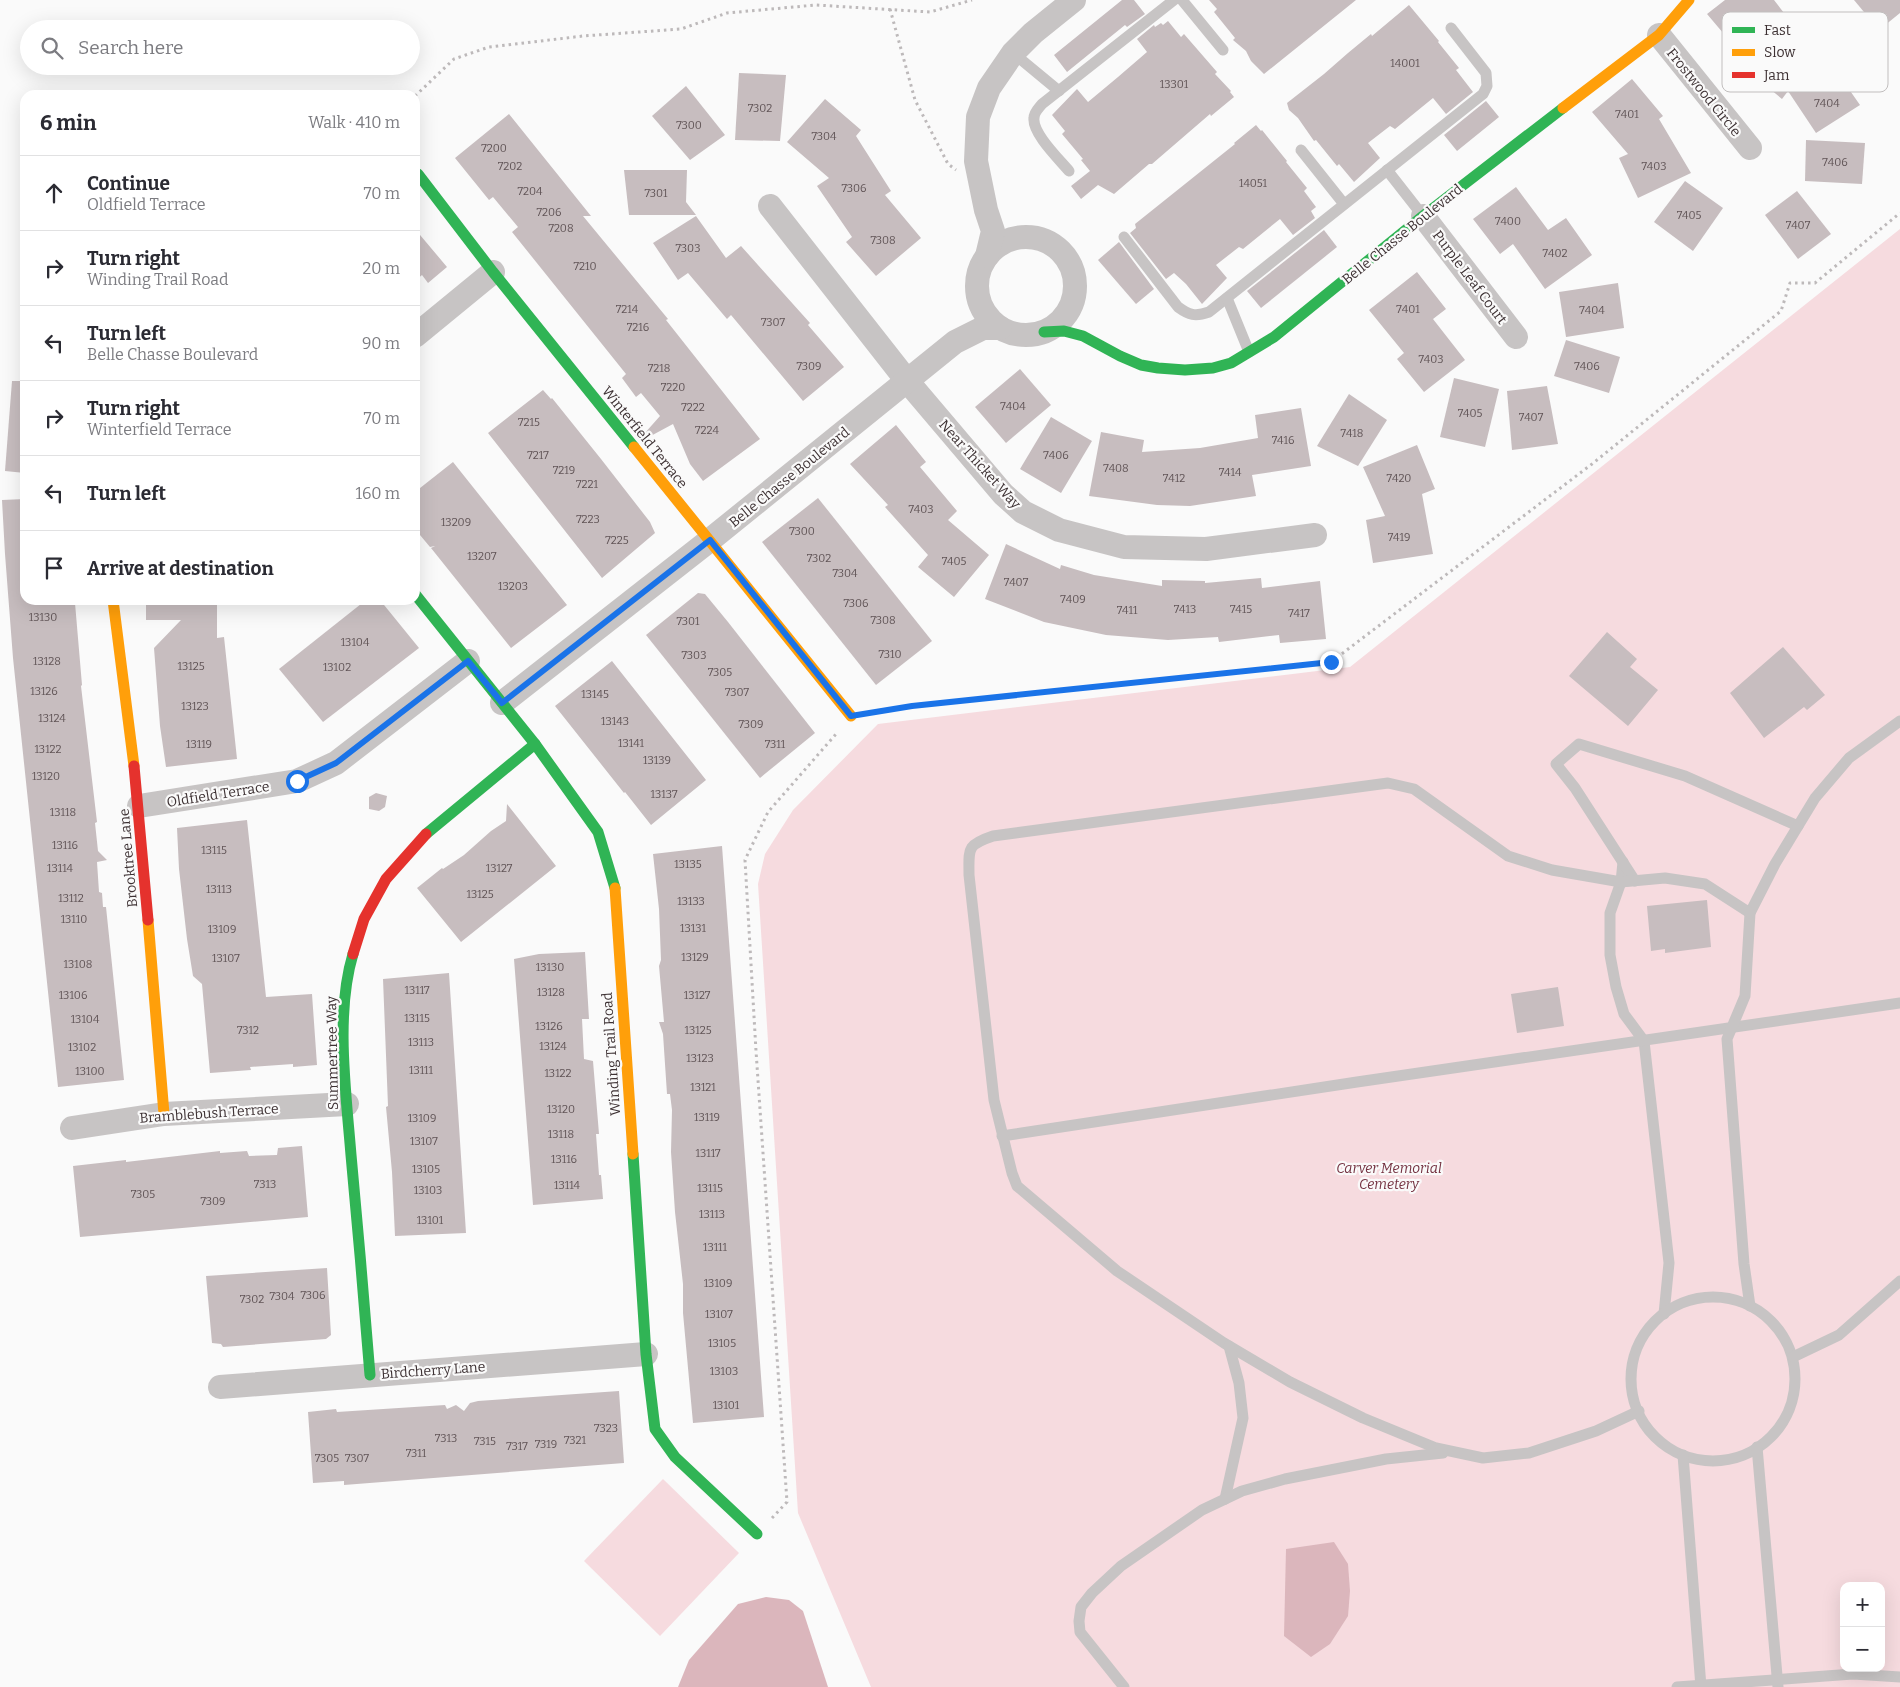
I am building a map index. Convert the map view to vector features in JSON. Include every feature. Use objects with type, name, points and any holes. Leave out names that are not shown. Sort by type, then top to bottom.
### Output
[{"type":"street","name":"Belle Chasse Boulevard","points":[[502,703],[710,540],[908,382],[955,342],[970,323],[979,299],[978,278],[987,256],[993,231],[980,188],[976,161],[978,117],[989,88],[1013,53],[1033,33],[1074,0]]},
{"type":"street","name":"Belle Chasse Boulevard","points":[[955,342],[983,328],[1000,328],[1014,334],[1034,335],[1044,332],[1064,331],[1083,336],[1141,365],[1185,370],[1213,368],[1231,363],[1274,337],[1423,216],[1658,35],[1689,0]]},
{"type":"street","name":"Frostwood Circle","points":[[1658,35],[1750,148]]},
{"type":"street","name":"Winterfield Terrace","points":[[420,177],[493,272],[851,716]]},
{"type":"street","name":"Near Thicket Way","points":[[770,206],[908,382],[1003,494],[1023,512],[1059,530],[1124,547],[1206,549],[1315,536]]},
{"type":"street","name":"Purple Leaf Court","points":[[1423,216],[1516,337]]},
{"type":"street","points":[[990,220],[1007,232],[1021,238]]},
{"type":"street","points":[[987,256],[1004,242],[1028,237],[1044,240],[1062,251],[1070,262],[1076,283],[1073,304],[1076,322],[1083,336]]},
{"type":"street","points":[[420,332],[493,272]]},
{"type":"street","points":[[979,299],[988,318],[1000,328]]},
{"type":"street","points":[[1044,332],[1059,324],[1073,304]]},
{"type":"street","name":"Winding Trail Road","points":[[420,600],[535,744],[598,832],[615,890],[646,1354],[655,1429],[675,1457],[756,1534]]},
{"type":"street","name":"Brooktree Lane","points":[[114,605],[139,806],[164,1114]]},
{"type":"street","name":"Oldfield Terrace","points":[[139,806],[297,781],[336,763],[468,661]]},
{"type":"street","name":"Summertree Way","points":[[370,1375],[347,1104],[344,1018],[347,975],[364,919],[386,879],[430,829],[535,744]]},
{"type":"street","name":"Bramblebush Terrace","points":[[72,1128],[164,1114],[347,1104]]},
{"type":"street","name":"Birdcherry Lane","points":[[220,1387],[646,1354]]},
{"type":"lane","points":[[1069,171],[1037,132],[1033,119],[1035,112],[1042,104],[1174,0]]},
{"type":"lane","points":[[1182,0],[1222,50]]},
{"type":"lane","points":[[1124,237],[1178,307],[1188,315],[1198,316],[1209,312],[1483,94],[1487,86],[1486,73],[1451,28]]},
{"type":"lane","points":[[1013,53],[1059,91]]},
{"type":"lane","points":[[1301,150],[1344,204]]},
{"type":"lane","points":[[1387,170],[1423,216]]},
{"type":"lane","points":[[1227,298],[1250,353]]},
{"type":"lane","points":[[1750,1306],[1744,1264],[1727,1039],[1744,996],[1750,913],[1775,864],[1815,798],[1849,758],[1900,721]]},
{"type":"lane","points":[[1636,881],[1575,788],[1556,764],[1580,744],[1684,776],[1798,826]]},
{"type":"lane","points":[[1639,1411],[1596,1431],[1529,1453],[1483,1458],[1436,1448],[1363,1418],[1290,1382],[1229,1346],[1117,1271],[1017,1186],[1012,1174],[994,1100],[969,876],[969,851],[976,842],[993,836],[1388,783],[1414,789],[1508,856],[1552,870],[1621,882],[1665,878],[1705,884],[1750,913]]},
{"type":"lane","points":[[1623,862],[1621,882],[1610,913],[1610,955],[1616,987],[1624,1014],[1644,1041],[1669,1263],[1664,1314]]},
{"type":"lane","points":[[1002,1136],[1900,1003]]},
{"type":"lane","points":[[1793,1357],[1839,1335],[1900,1281]]},
{"type":"lane","points":[[1709,1296],[1738,1300],[1750,1306],[1762,1312],[1782,1333],[1793,1357],[1796,1375],[1790,1411],[1781,1426],[1764,1444],[1731,1460],[1705,1461],[1682,1455],[1663,1444],[1646,1426],[1635,1403],[1632,1366],[1637,1347],[1652,1323],[1679,1304],[1709,1296]]},
{"type":"lane","points":[[1226,1499],[1243,1418],[1239,1383],[1229,1346]]},
{"type":"lane","points":[[1757,1447],[1777,1683]]},
{"type":"lane","points":[[1124,1687],[1080,1632],[1079,1621],[1081,1607],[1092,1593],[1121,1566],[1202,1510],[1242,1491],[1285,1478],[1386,1459],[1452,1452]]},
{"type":"lane","points":[[1682,1455],[1701,1686]]},
{"type":"lane","points":[[1677,1687],[1777,1683],[1853,1674],[1900,1677]]},
{"type":"path","points":[[420,91],[454,59],[489,47],[583,36],[681,29],[727,13],[816,5],[930,12],[972,0]]},
{"type":"path","points":[[890,9],[915,100],[948,164],[980,188]]},
{"type":"path","points":[[756,1534],[787,1502],[745,860],[768,812],[851,716],[921,705],[1331,662],[1592,464],[1781,311],[1790,282],[1814,283],[1900,213]]},
{"type":"green space","name":"Carver Memorial Cemetery","points":[[1900,229],[1900,1687],[871,1687],[798,1513],[758,884],[765,854],[793,810],[878,724],[1350,667]]},
{"type":"green space","points":[[663,1479],[739,1553],[660,1636],[584,1561]]},
{"type":"shaded area","points":[[1334,1542],[1348,1564],[1350,1591],[1348,1616],[1330,1644],[1311,1657],[1284,1636],[1286,1549]]},
{"type":"shaded area","points":[[766,1597],[789,1600],[803,1611],[828,1687],[678,1687],[689,1660],[738,1604]]},
{"type":"building","points":[[1122,0],[1134,0],[1145,14],[1127,27],[1125,25],[1067,72],[1054,55]]},
{"type":"building","points":[[1209,0],[1356,0],[1264,74],[1251,61],[1246,51],[1233,40],[1235,38],[1214,12],[1217,9]]},
{"type":"building","points":[[1725,0],[1774,0],[1783,12],[1722,12],[1722,32],[1707,14]]},
{"type":"building","points":[[1854,0],[1900,0],[1900,13],[1888,23],[1888,12],[1864,12]]},
{"type":"building","points":[[1409,5],[1459,68],[1456,70],[1473,92],[1446,114],[1433,98],[1395,129],[1390,126],[1368,143],[1380,158],[1354,182],[1339,164],[1337,166],[1316,140],[1314,141],[1298,118],[1289,110],[1287,103]]},
{"type":"building","points":[[1168,21],[1181,37],[1184,34],[1217,72],[1215,74],[1231,91],[1234,97],[1211,116],[1210,114],[1114,194],[1098,185],[1081,199],[1071,186],[1090,171],[1081,160],[1083,159],[1062,134],[1065,131],[1052,115],[1077,89],[1088,102],[1147,52],[1137,39],[1154,25],[1155,27],[1161,23],[1163,25]]},
{"type":"building","points":[[739,73],[786,75],[780,141],[735,140]]},
{"type":"building","points":[[1632,79],[1663,116],[1659,119],[1691,173],[1638,198],[1619,158],[1628,154],[1592,112]]},
{"type":"building","points":[[686,86],[725,135],[690,160],[652,116]]},
{"type":"building","points":[[1774,92],[1787,92],[1782,99]]},
{"type":"building","points":[[1789,92],[1851,92],[1860,105],[1816,133]]},
{"type":"building","points":[[825,99],[861,130],[856,136],[891,191],[885,195],[921,238],[876,276],[846,242],[852,237],[817,186],[829,178],[787,142]]},
{"type":"building","points":[[1486,101],[1499,117],[1457,151],[1444,135]]},
{"type":"building","points":[[509,114],[591,216],[583,216],[668,319],[666,320],[760,439],[703,481],[690,464],[673,424],[647,438],[644,434],[660,416],[641,393],[636,397],[622,378],[626,374],[512,232],[518,227],[493,197],[489,200],[455,158]]},
{"type":"building","points":[[1256,125],[1262,130],[1307,188],[1304,191],[1316,207],[1311,211],[1315,218],[1293,235],[1280,219],[1243,249],[1239,247],[1216,265],[1227,278],[1202,304],[1186,284],[1174,273],[1166,279],[1130,233],[1136,228],[1135,224]]},
{"type":"building","points":[[1806,140],[1865,143],[1862,184],[1805,181]]},
{"type":"building","points":[[624,170],[687,170],[686,202],[696,215],[629,215]]},
{"type":"building","points":[[1685,181],[1723,208],[1693,251],[1654,222]]},
{"type":"building","points":[[1516,187],[1548,230],[1566,218],[1592,255],[1545,289],[1513,244],[1500,254],[1473,219]]},
{"type":"building","points":[[1797,191],[1831,234],[1798,259],[1765,215]]},
{"type":"building","points":[[696,216],[726,258],[741,246],[810,323],[808,325],[844,367],[803,401],[731,315],[727,319],[688,273],[678,280],[653,243]]},
{"type":"building","points":[[1324,230],[1337,247],[1261,308],[1247,291]]},
{"type":"building","points":[[420,235],[447,267],[428,283],[422,275],[420,277]]},
{"type":"building","points":[[1119,242],[1154,289],[1136,304],[1098,260]]},
{"type":"building","points":[[1417,272],[1446,309],[1433,319],[1465,360],[1424,392],[1397,359],[1404,353],[1369,310]]},
{"type":"building","points":[[1618,283],[1624,328],[1566,337],[1559,292]]},
{"type":"building","points":[[1566,340],[1620,357],[1609,393],[1554,376]]},
{"type":"building","points":[[1020,369],[1051,405],[1006,443],[975,407]]},
{"type":"building","points":[[1454,378],[1499,389],[1485,447],[1440,437]]},
{"type":"building","points":[[12,381],[20,381],[20,472],[5,471]]},
{"type":"building","points":[[1547,386],[1558,444],[1512,450],[1507,391]]},
{"type":"building","points":[[543,390],[552,398],[601,459],[650,522],[655,533],[602,578],[488,433]]},
{"type":"building","points":[[1349,394],[1387,420],[1358,466],[1317,446]]},
{"type":"building","points":[[1301,408],[1311,466],[1252,475],[1256,496],[1190,506],[1157,505],[1089,496],[1101,432],[1144,440],[1142,452],[1200,448],[1258,438],[1255,415]]},
{"type":"building","points":[[1051,417],[1092,441],[1061,493],[1020,469]]},
{"type":"building","points":[[896,425],[926,462],[920,467],[957,511],[948,520],[989,555],[954,597],[918,567],[928,555],[885,507],[888,505],[850,464]]},
{"type":"building","points":[[1417,445],[1435,489],[1422,494],[1433,554],[1373,563],[1366,520],[1385,516],[1363,467]]},
{"type":"building","points":[[453,462],[567,605],[511,648],[431,548],[435,546],[430,547],[420,535],[420,488]]},
{"type":"building","points":[[818,498],[932,641],[876,685],[762,542]]},
{"type":"building","points":[[20,499],[20,605],[75,605],[81,686],[97,822],[95,823],[98,851],[107,860],[97,862],[99,892],[102,893],[103,907],[106,907],[124,1080],[58,1087],[13,658],[2,500]]},
{"type":"building","points":[[1006,544],[1060,569],[1061,565],[1094,575],[1162,586],[1162,580],[1205,581],[1205,583],[1261,578],[1262,588],[1320,581],[1326,639],[1280,643],[1279,635],[1219,642],[1218,637],[1168,640],[1106,635],[1044,622],[985,599]]},
{"type":"building","points":[[698,593],[705,594],[815,733],[760,778],[646,635]]},
{"type":"building","points":[[146,605],[217,605],[217,638],[224,637],[237,759],[166,767],[160,726],[154,648],[181,620],[146,620]]},
{"type":"building","points":[[360,605],[384,605],[419,648],[323,722],[279,669]]},
{"type":"building","points":[[1607,632],[1637,659],[1630,667],[1658,690],[1628,726],[1569,676]]},
{"type":"building","points":[[1783,647],[1825,695],[1807,710],[1804,707],[1764,738],[1730,693]]},
{"type":"building","points":[[612,661],[706,780],[651,825],[555,706]]},
{"type":"building","points":[[376,793],[387,796],[385,807],[379,811],[369,809],[369,797]]},
{"type":"building","points":[[507,804],[556,866],[461,942],[417,888],[442,868],[464,855],[491,831],[506,821]]},
{"type":"building","points":[[247,820],[266,997],[312,994],[317,1065],[293,1067],[293,1064],[250,1067],[251,1070],[210,1073],[202,984],[193,976],[187,939],[179,869],[177,828]]},
{"type":"building","points":[[722,846],[764,1417],[693,1423],[683,1313],[683,1284],[675,1212],[671,1152],[672,1110],[670,1094],[667,1094],[663,1034],[659,1022],[664,1022],[659,966],[661,960],[659,909],[653,854]]},
{"type":"building","points":[[1707,900],[1711,947],[1665,953],[1665,949],[1651,951],[1647,906]]},
{"type":"building","points":[[585,952],[589,1019],[582,1019],[584,1059],[593,1061],[599,1134],[596,1134],[603,1199],[533,1205],[514,959],[539,954]]},
{"type":"building","points":[[449,973],[466,1233],[395,1236],[386,1107],[388,1106],[383,979]]},
{"type":"building","points":[[1558,987],[1564,1026],[1517,1033],[1511,994]]},
{"type":"building","points":[[302,1146],[308,1217],[80,1237],[73,1166],[220,1151],[220,1153],[247,1151],[249,1156],[277,1155],[278,1148]]},
{"type":"building","points":[[327,1268],[331,1335],[326,1339],[223,1347],[221,1344],[212,1343],[206,1276]]},
{"type":"building","points":[[619,1391],[624,1463],[344,1485],[344,1481],[313,1483],[308,1412],[336,1409],[337,1412],[445,1405],[447,1409],[456,1405],[464,1411],[470,1403],[478,1401]]},
{"type":"traffic: fast","points":[[1044,332],[1064,331],[1083,336],[1141,365],[1158,368],[1185,370],[1213,368],[1231,363],[1274,337],[1423,216],[1563,108]]},
{"type":"traffic: fast","points":[[420,177],[493,272],[634,447]]},
{"type":"traffic: fast","points":[[420,600],[535,744],[598,832],[615,888]]},
{"type":"traffic: fast","points":[[426,834],[535,744]]},
{"type":"traffic: fast","points":[[353,954],[344,1002],[343,1053],[370,1375]]},
{"type":"traffic: fast","points":[[633,1154],[646,1354],[655,1429],[675,1457],[757,1534]]},
{"type":"traffic: slow","points":[[1563,108],[1659,35],[1689,0]]},
{"type":"traffic: slow","points":[[634,447],[851,716]]},
{"type":"traffic: slow","points":[[114,605],[134,766]]},
{"type":"traffic: slow","points":[[615,888],[633,1154]]},
{"type":"traffic: slow","points":[[148,920],[164,1114]]},
{"type":"traffic: jam","points":[[134,766],[148,920]]},
{"type":"traffic: jam","points":[[353,954],[364,919],[386,879],[426,834]]},
{"type":"route","points":[[297,781],[336,763],[468,661],[502,703],[710,540],[851,716],[912,706],[1331,662]]}]
